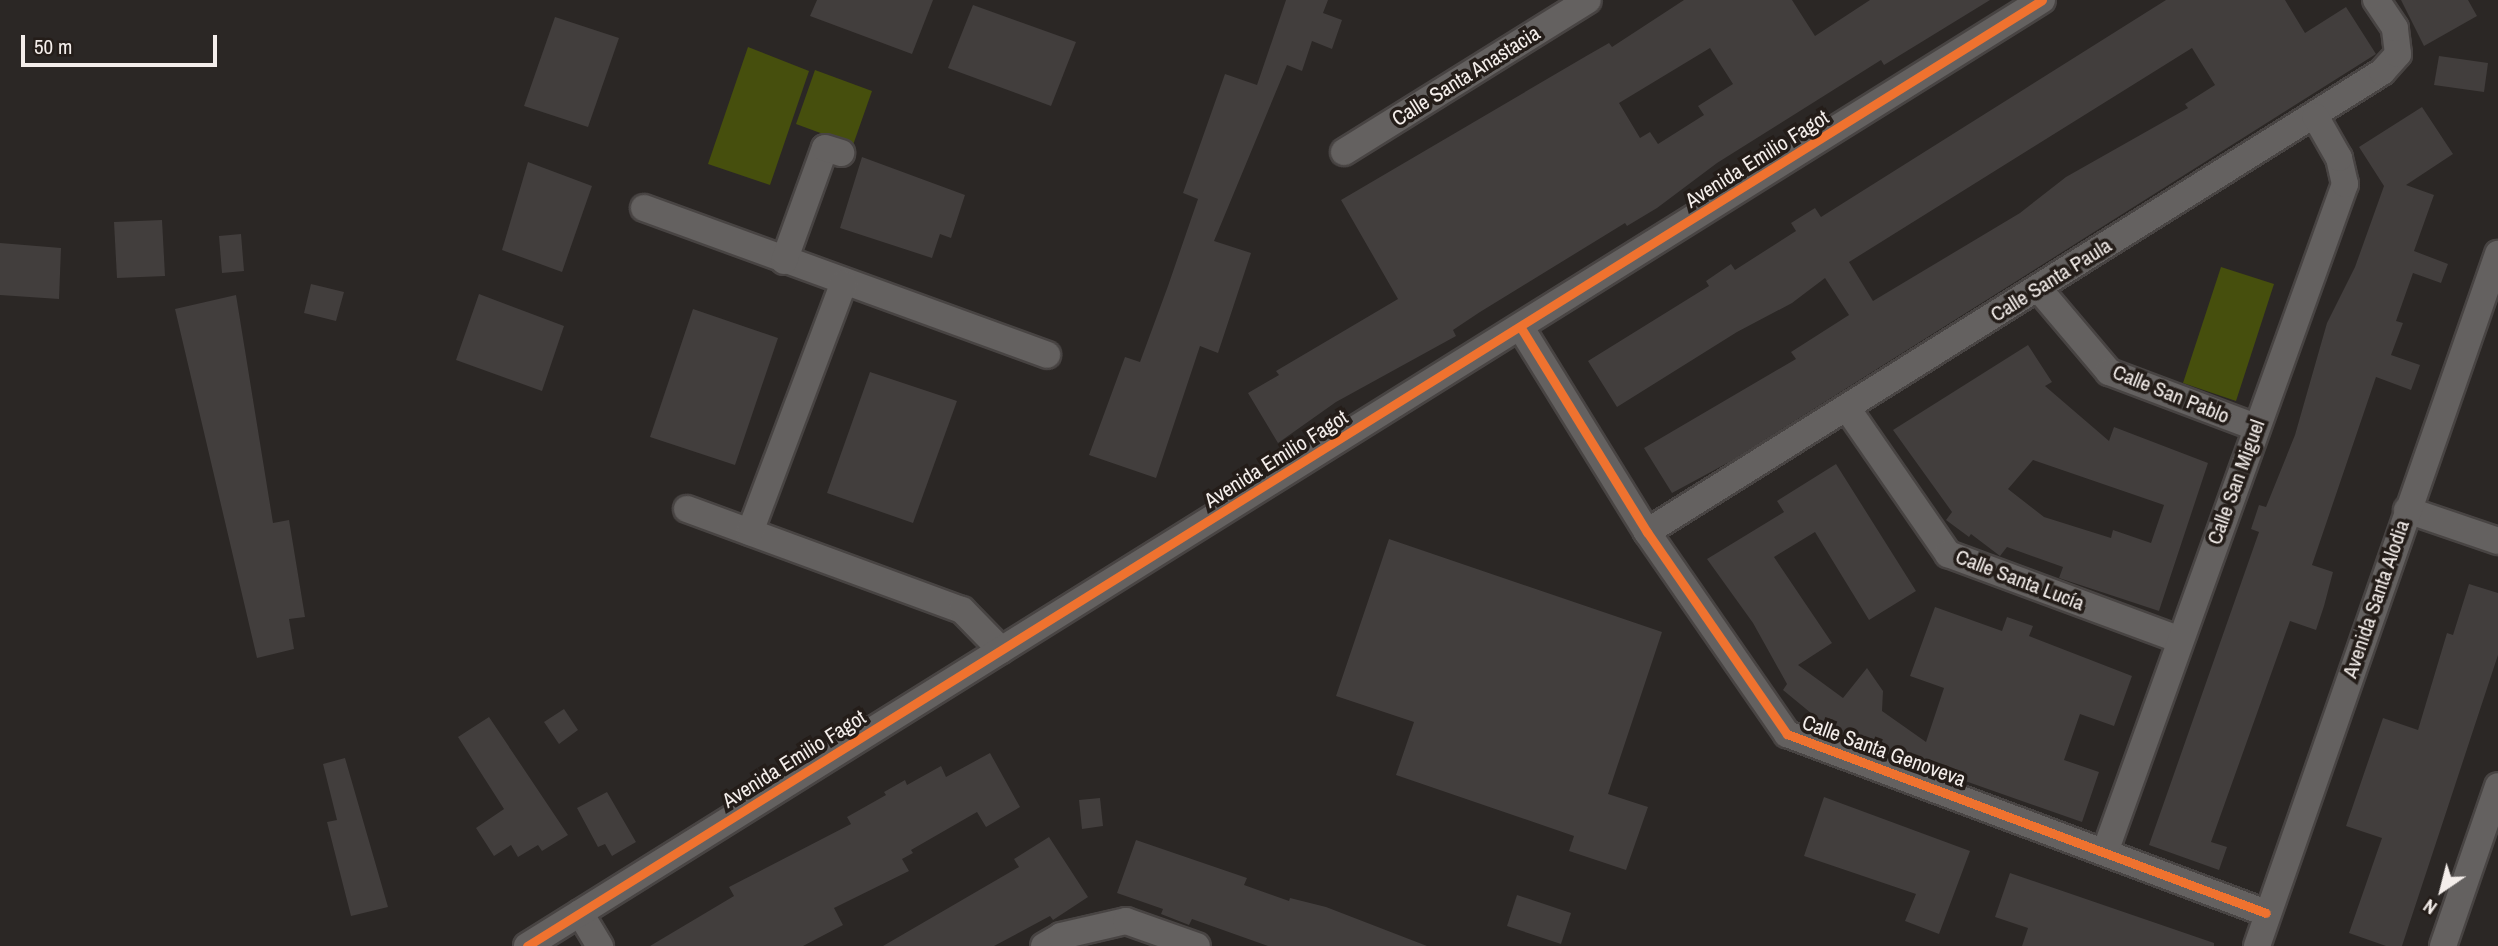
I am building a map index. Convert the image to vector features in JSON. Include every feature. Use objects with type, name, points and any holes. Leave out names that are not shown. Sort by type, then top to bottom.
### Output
[{"type":"street","name":"Calle Santa Anastacia","points":[[1344,152],[1588,0]]},
{"type":"street","name":"Avenida Emilio Fagot","points":[[527,946],[1521,328],[2042,0]]},
{"type":"street","name":"Calle Santa Paula","points":[[1647,532],[2382,72],[2398,54],[2395,28],[2376,0]]},
{"type":"street","name":"Calle San Miguel","points":[[2105,852],[2255,427],[2345,184],[2339,158],[2315,116]]},
{"type":"street","points":[[784,261],[825,148],[841,153]]},
{"type":"street","points":[[644,208],[844,284],[1046,355]]},
{"type":"street","name":"Avenida Santa Alodia","points":[[2257,946],[2266,913],[2498,254]]},
{"type":"street","points":[[750,532],[844,284]]},
{"type":"street","name":"Calle San Pablo","points":[[2038,288],[2109,372],[2255,427]]},
{"type":"street","name":"Calle Santa Genoveva","points":[[1521,328],[1647,532],[1787,734],[2266,913]]},
{"type":"street","name":"Calle Santa Lucía","points":[[1847,408],[1948,554],[2180,639]]},
{"type":"street","points":[[687,509],[962,610],[1001,650]]},
{"type":"street","points":[[2407,510],[2498,541]]},
{"type":"street","points":[[2443,946],[2498,786]]},
{"type":"street","points":[[580,913],[600,946]]},
{"type":"street","points":[[1044,946],[1060,936],[1126,921],[1197,946]]},
{"type":"green space","points":[[748,47],[809,71],[770,185],[708,164]]},
{"type":"green space","points":[[815,70],[872,91],[853,145],[796,124]]},
{"type":"green space","points":[[2221,267],[2274,284],[2236,401],[2183,383]]},
{"type":"building","points":[[817,0],[933,0],[912,54],[810,16]]},
{"type":"building","points":[[1286,0],[1328,0],[1323,13],[1342,20],[1332,49],[1312,41],[1302,71],[1287,65],[1214,241],[1251,253],[1218,353],[1200,346],[1156,478],[1089,455],[1125,357],[1140,362],[1168,286],[1198,199],[1183,193],[1225,74],[1257,85]]},
{"type":"building","points":[[1684,0],[1792,0],[1815,36],[1870,0],[1990,0],[1884,65],[1881,60],[1717,163],[1657,208],[1627,226],[1625,223],[1480,312],[1453,330],[1456,336],[1336,402],[1278,443],[1248,393],[1279,375],[1276,371],[1398,299],[1341,200],[1609,43],[1612,47]],"holes":[[[1710,48],[1733,84],[1698,106],[1704,115],[1658,144],[1650,132],[1640,138],[1619,103]]]},
{"type":"building","points":[[2166,0],[2285,0],[2305,33],[2346,7],[2376,54],[1733,460],[1672,493],[1644,448],[1796,359],[1791,352],[1849,315],[1825,278],[1792,303],[1737,332],[1617,407],[1588,361],[1709,286],[1706,281],[1731,264],[1735,270],[1796,231],[1791,223],[1815,208],[1821,217]],"holes":[[[2192,48],[2215,85],[2185,104],[2188,108],[2066,177],[2020,213],[1873,301],[1849,262]]]},
{"type":"building","points":[[2401,0],[2468,0],[2477,16],[2424,46]]},
{"type":"building","points":[[973,5],[1076,42],[1051,106],[948,68]]},
{"type":"building","points":[[555,17],[619,38],[588,127],[524,106]]},
{"type":"building","points":[[2439,56],[2488,63],[2484,92],[2434,85]]},
{"type":"building","points":[[2422,107],[2453,154],[2406,185],[2434,195],[2414,251],[2448,264],[2441,283],[2413,273],[2396,321],[2403,323],[2391,355],[2420,365],[2411,390],[2376,377],[2312,565],[2333,572],[2324,606],[2316,630],[2290,621],[2211,842],[2227,847],[2219,870],[2149,845],[2259,532],[2251,529],[2259,505],[2266,507],[2295,435],[2327,323],[2355,267],[2384,186],[2359,147]]},
{"type":"building","points":[[862,157],[965,195],[951,238],[940,234],[932,258],[840,228]]},
{"type":"building","points":[[528,162],[592,186],[562,272],[502,250]]},
{"type":"building","points":[[162,220],[165,276],[117,278],[114,222]]},
{"type":"building","points":[[241,234],[244,271],[222,273],[219,236]]},
{"type":"building","points":[[0,243],[61,248],[59,299],[0,295]]},
{"type":"building","points":[[311,284],[344,292],[336,321],[304,313]]},
{"type":"building","points":[[479,294],[564,326],[542,391],[456,360]]},
{"type":"building","points":[[236,295],[273,523],[289,520],[305,617],[289,619],[294,649],[257,658],[175,309]]},
{"type":"building","points":[[693,309],[778,338],[735,465],[650,437]]},
{"type":"building","points":[[2028,345],[2052,382],[2045,386],[2109,441],[2114,427],[2208,463],[2159,611],[2059,578],[2063,567],[2007,547],[2000,556],[1971,534],[1969,537],[1946,520],[1952,512],[1893,430]],"holes":[[[2033,460],[2164,505],[2151,543],[2113,530],[2111,538],[2044,517],[2008,489]]]},
{"type":"building","points":[[870,372],[957,401],[913,523],[827,493]]},
{"type":"building","points":[[1836,464],[1916,591],[1869,620],[1815,532],[1774,557],[1832,643],[1798,665],[1843,698],[1867,668],[1883,691],[1882,711],[1926,742],[1944,688],[1910,676],[1935,607],[2002,631],[2007,617],[2033,626],[2029,636],[2132,676],[2114,726],[2080,714],[2064,760],[2099,772],[2082,822],[1840,737],[1783,690],[1787,684],[1753,623],[1707,559],[1784,512],[1777,501]]},
{"type":"building","points":[[1389,539],[1662,632],[1608,794],[1648,807],[1626,870],[1569,851],[1574,836],[1396,775],[1414,722],[1336,696]]},
{"type":"building","points":[[2469,584],[2498,593],[2498,655],[2402,946],[2386,946],[2349,933],[2382,838],[2346,826],[2383,718],[2418,730],[2447,633],[2453,635]]},
{"type":"building","points":[[564,709],[578,730],[559,744],[544,722]]},
{"type":"building","points":[[489,717],[568,835],[542,851],[538,845],[518,857],[511,845],[494,856],[476,828],[504,809],[458,737]]},
{"type":"building","points":[[990,753],[1020,807],[986,827],[977,812],[911,850],[913,853],[902,859],[909,871],[834,908],[843,925],[803,946],[650,946],[734,896],[729,887],[851,824],[847,817],[886,795],[884,792],[905,780],[907,785],[941,766],[946,777]]},
{"type":"building","points":[[345,758],[388,907],[351,916],[327,822],[337,820],[323,764]]},
{"type":"building","points":[[607,792],[636,842],[612,856],[605,844],[598,847],[577,808]]},
{"type":"building","points":[[1824,797],[1970,851],[1939,934],[1905,921],[1916,894],[1804,856]]},
{"type":"building","points":[[1100,798],[1103,826],[1082,829],[1079,800]]},
{"type":"building","points":[[1049,837],[1088,897],[1053,920],[1050,916],[994,946],[883,946],[1019,867],[1014,859]]},
{"type":"building","points":[[1136,840],[1247,878],[1244,885],[1289,901],[1290,898],[1326,907],[1427,946],[1268,946],[1192,919],[1189,925],[1161,914],[1163,909],[1117,893]]},
{"type":"building","points":[[2010,873],[2214,943],[2214,946],[2022,946],[2028,928],[1995,917]]},
{"type":"building","points":[[1517,895],[1571,913],[1561,944],[1507,926]]},
{"type":"cycle path","points":[[527,946],[2042,0]]},
{"type":"cycle path","points":[[1521,328],[1647,532],[1787,734],[2266,913]]}]
